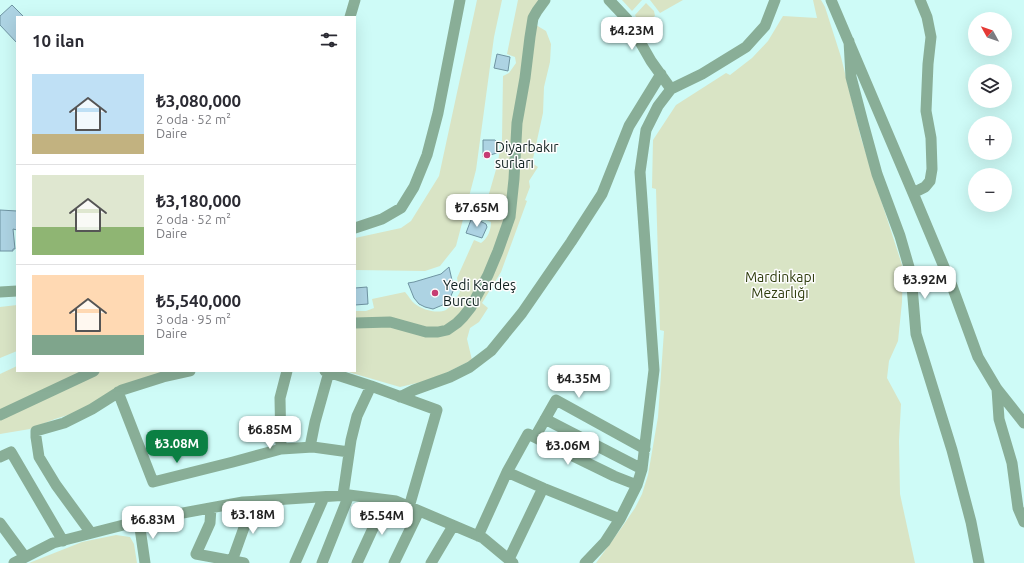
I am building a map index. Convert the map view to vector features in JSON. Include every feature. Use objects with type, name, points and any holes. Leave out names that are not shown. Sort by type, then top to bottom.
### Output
[{"type":"street","points":[[350,16],[355,0]]},
{"type":"street","points":[[356,228],[382,220],[401,208],[414,188],[427,155],[438,112],[460,0]]},
{"type":"street","points":[[356,323],[390,322],[426,332],[438,332],[447,330],[464,317],[471,306],[488,276],[510,217],[514,179],[516,123],[525,78],[533,18],[536,11],[545,0]]},
{"type":"street","points":[[609,0],[626,19],[651,61],[671,89]]},
{"type":"street","points":[[585,563],[605,542],[620,519],[637,486],[642,469],[645,449],[654,370],[640,172],[646,130],[658,106],[671,89],[702,74],[746,47],[765,26],[775,0]]},
{"type":"street","points":[[831,0],[952,286],[978,357],[997,390],[1024,423]]},
{"type":"street","points":[[913,193],[925,187],[930,181],[932,169],[931,138],[926,111],[931,37],[927,17],[920,0]]},
{"type":"street","points":[[849,41],[851,77],[877,174],[900,236],[911,274],[916,334],[952,450],[971,522],[979,563]]},
{"type":"street","points":[[400,397],[414,390],[450,377],[470,367],[491,351],[522,313],[602,194],[629,126],[661,74]]},
{"type":"street","points":[[0,292],[16,291]]},
{"type":"street","points":[[0,416],[92,372]]},
{"type":"street","points":[[91,533],[56,485],[39,457],[36,431],[64,422],[92,409],[122,390],[163,377],[186,372]]},
{"type":"street","points":[[282,448],[280,398],[287,372]]},
{"type":"street","points":[[310,447],[327,372],[437,410],[414,509],[394,563]]},
{"type":"street","points":[[322,563],[346,495],[350,440],[357,416],[371,386]]},
{"type":"street","points":[[997,390],[998,419],[1012,463],[1018,508],[1024,522]]},
{"type":"street","points":[[118,392],[153,482],[234,462],[282,448],[310,447],[349,452]]},
{"type":"street","points":[[535,437],[556,400],[645,449]]},
{"type":"street","points":[[545,419],[642,469]]},
{"type":"street","points":[[478,536],[507,472],[528,434],[637,486]]},
{"type":"street","points":[[0,457],[11,452],[63,541]]},
{"type":"street","points":[[507,472],[620,519]]},
{"type":"street","points":[[14,563],[53,543],[139,521],[249,502],[346,495],[396,501],[483,538],[511,561],[543,488]]},
{"type":"street","points":[[295,563],[324,497]]},
{"type":"street","points":[[357,563],[386,500]]},
{"type":"street","points":[[232,561],[246,522],[249,502]]},
{"type":"street","points":[[211,508],[210,523],[196,554],[244,563]]},
{"type":"street","points":[[139,521],[145,563]]},
{"type":"street","points":[[0,523],[25,557]]},
{"type":"street","points":[[431,563],[453,526]]},
{"type":"green space","points":[[477,0],[502,0],[494,37],[476,170],[456,246],[440,266],[425,271],[356,270],[356,238],[401,228],[411,221],[439,176]]},
{"type":"green space","points":[[518,0],[541,0],[536,25],[546,31],[551,44],[550,62],[544,87],[543,113],[532,163],[538,167],[529,181],[530,187],[525,200],[527,201],[501,272],[482,303],[488,308],[479,322],[470,328],[467,339],[472,360],[434,379],[400,387],[348,372],[356,372],[356,311],[366,311],[374,308],[372,299],[405,292],[414,303],[422,308],[438,312],[446,310],[460,292],[457,278],[474,240],[481,243],[489,234],[491,222],[482,218],[497,166],[502,140],[503,76],[509,73],[516,63],[515,57],[507,54]]},
{"type":"green space","points":[[622,0],[642,0],[632,11]]},
{"type":"green space","points":[[650,0],[683,0],[660,13]]},
{"type":"green space","name":"Mardinkapı Mezarlığı","points":[[813,0],[821,0],[825,7],[841,57],[861,138],[903,268],[902,302],[898,341],[889,361],[887,378],[901,404],[899,441],[900,494],[915,563],[596,563],[635,508],[642,494],[648,475],[658,417],[664,331],[660,330],[656,189],[652,188],[653,140],[676,105],[726,73],[730,75],[752,58],[768,41],[783,16],[817,18]]},
{"type":"green space","points":[[646,3],[654,11],[655,16],[640,25],[635,15]]},
{"type":"green space","points":[[16,305],[16,351],[0,358],[0,307]]},
{"type":"green space","points":[[16,366],[16,372],[173,372],[84,410],[30,429],[0,434],[0,374]]},
{"type":"green space","points":[[116,535],[130,537],[134,544],[137,563],[29,563],[82,542]]},
{"type":"building","points":[[12,5],[23,16],[16,16],[16,42],[0,25],[0,16]]},
{"type":"building","points":[[497,54],[510,57],[508,71],[494,68]]},
{"type":"building","points":[[483,140],[495,140],[497,142],[497,153],[483,157]]},
{"type":"building","points":[[0,210],[16,211],[16,230],[13,229],[15,249],[13,249],[13,251],[0,251]]},
{"type":"building","points":[[472,217],[486,224],[487,227],[482,238],[466,233]]},
{"type":"building","points":[[449,267],[454,289],[450,298],[445,304],[433,309],[419,304],[414,298],[408,283],[441,274]]},
{"type":"building","points":[[367,287],[368,304],[356,305],[356,288]]},
{"type":"place","name":"Diyarbakır surları","points":[[487,155]]},
{"type":"place","name":"Yedi Kardeş Burcu","points":[[435,293]]}]
